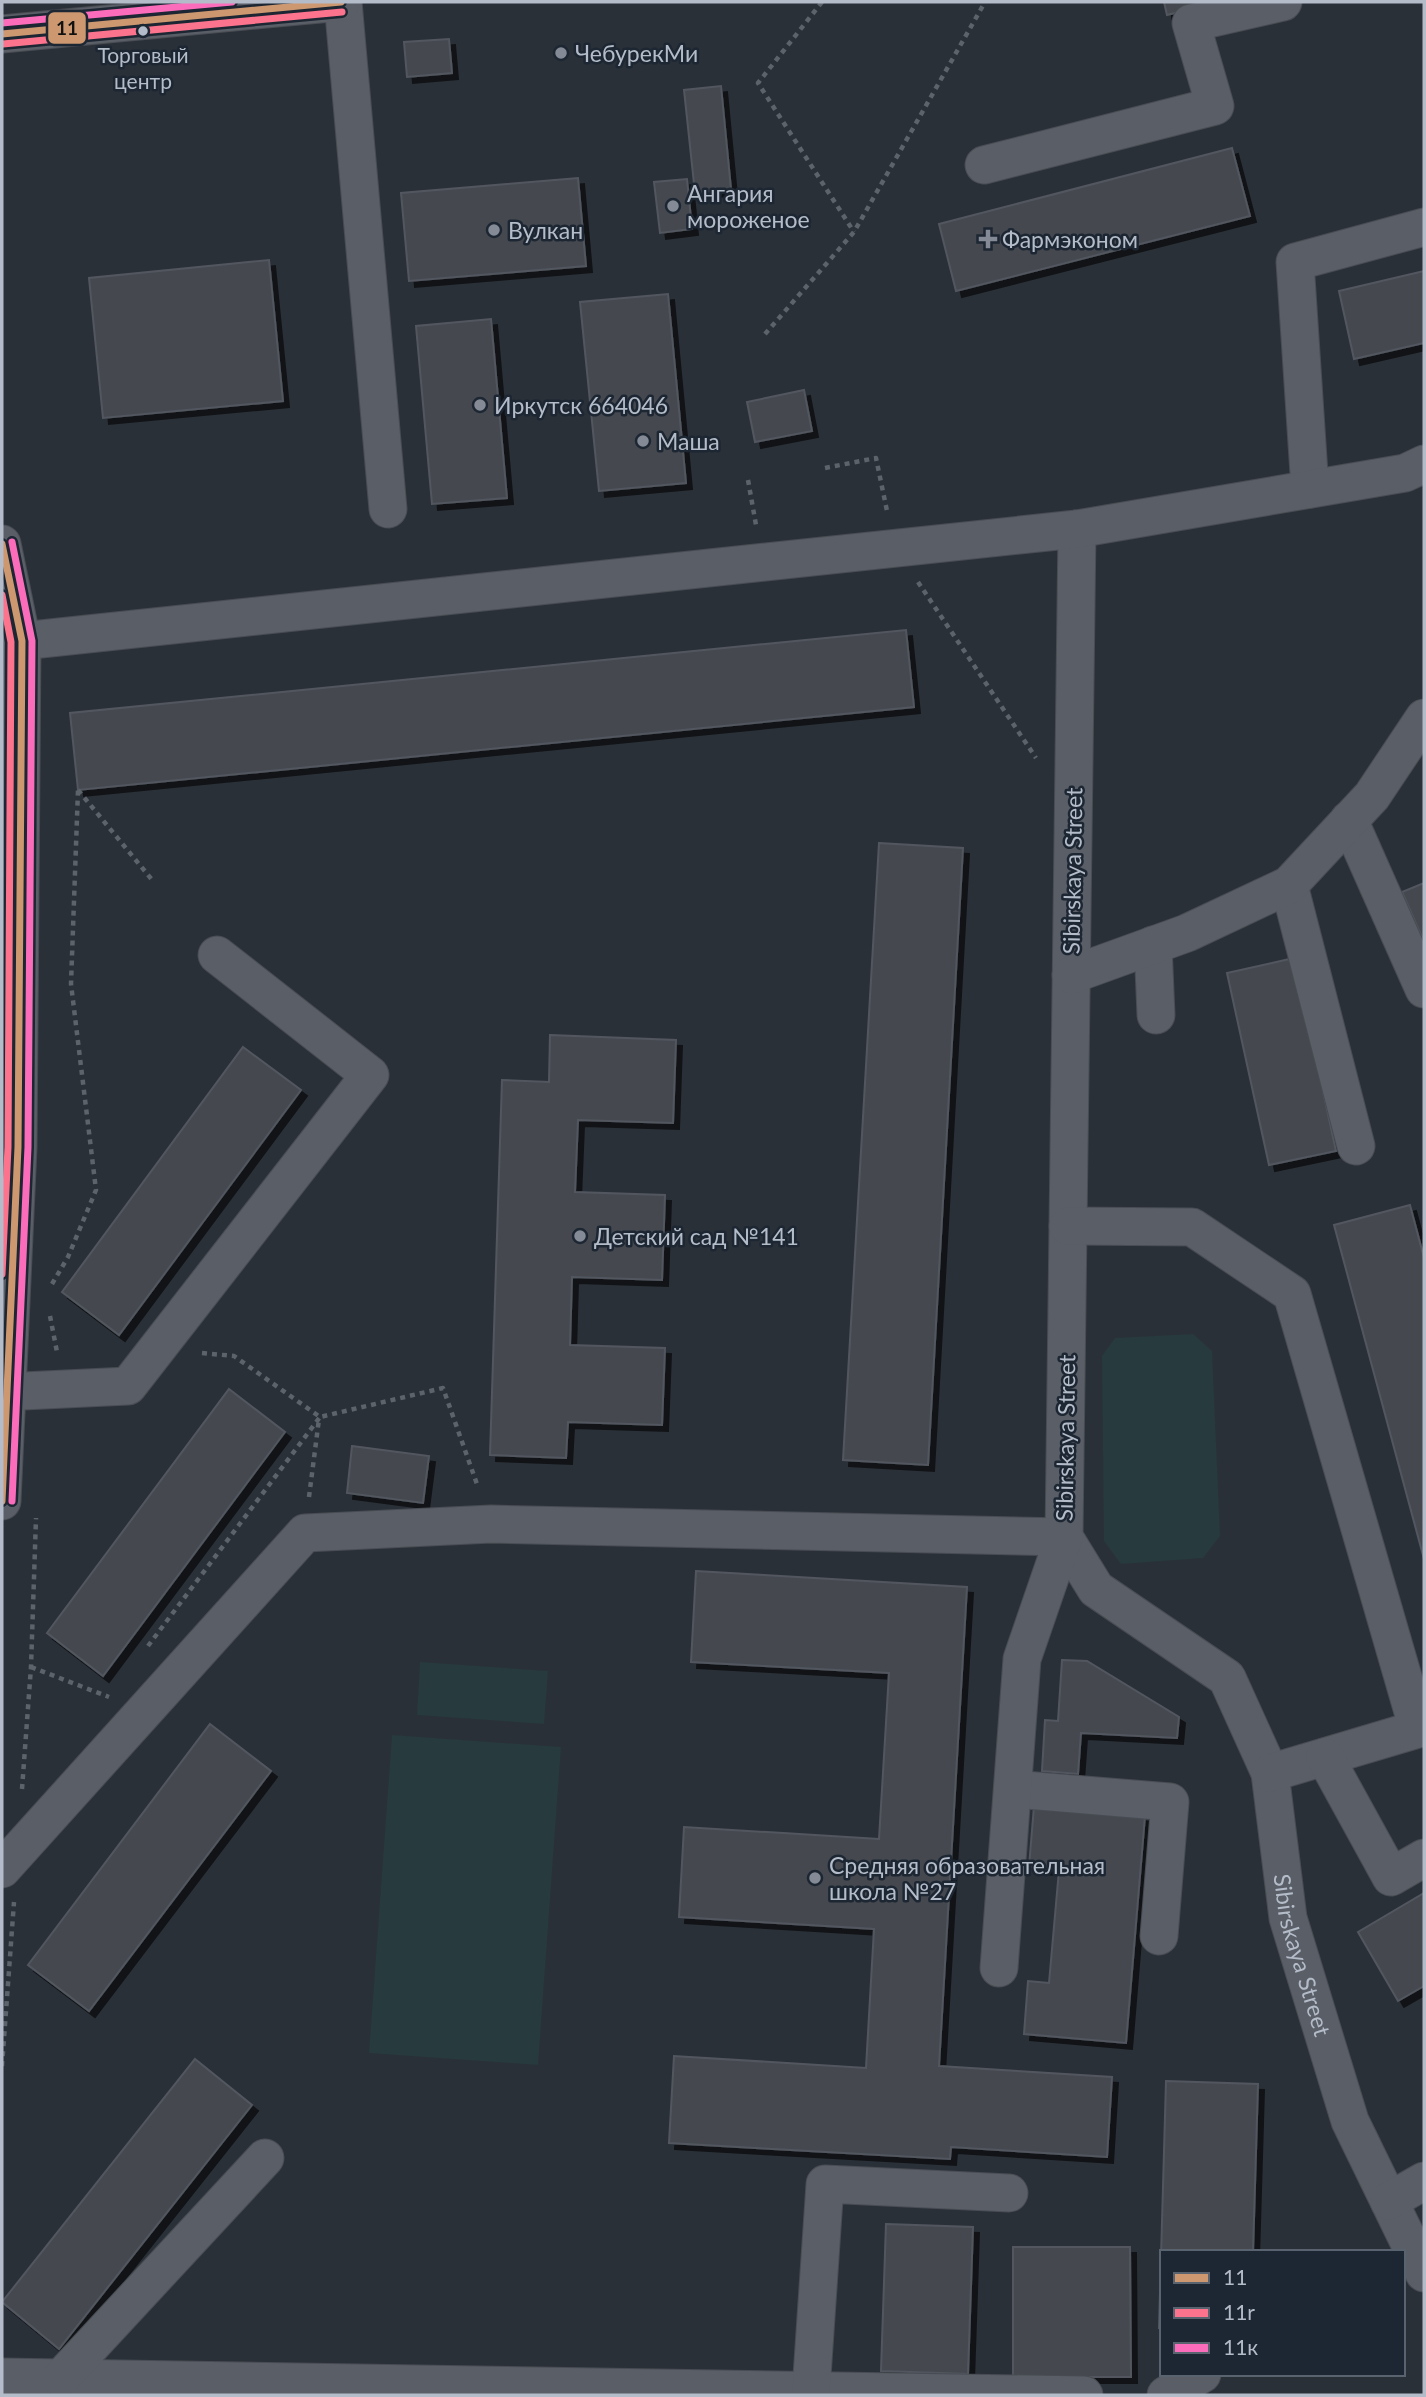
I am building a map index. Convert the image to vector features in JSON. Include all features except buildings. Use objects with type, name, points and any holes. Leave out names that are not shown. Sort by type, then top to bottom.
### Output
[{"type":"street","points":[[2,34],[342,2],[388,509]]},
{"type":"street","points":[[984,164],[1215,106],[1191,23],[1283,2]]},
{"type":"street","points":[[1310,489],[1295,262],[1424,227]]},
{"type":"street","points":[[22,641],[1077,529],[1405,473],[1424,464]]},
{"type":"street","name":"Sibirskaya Street","points":[[1077,529],[1064,1537],[1096,1589],[1227,1678],[1270,1773],[1288,1918],[1350,2121],[1424,2273]]},
{"type":"street","points":[[2,545],[22,641],[2,1501]]},
{"type":"street","points":[[1071,975],[1187,933],[1289,886],[1372,796],[1424,718]]},
{"type":"street","points":[[1349,820],[1424,989]]},
{"type":"street","points":[[1289,886],[1356,1146]]},
{"type":"street","points":[[1153,945],[1156,1015]]},
{"type":"street","points":[[5,1393],[128,1387],[370,1075],[217,955]]},
{"type":"street","points":[[1068,1226],[1192,1227],[1292,1294],[1418,1729],[1270,1773]]},
{"type":"street","points":[[2,1869],[305,1533],[491,1524],[1064,1537],[1022,1659],[999,1968]]},
{"type":"street","points":[[1325,1757],[1391,1877],[1424,1858]]},
{"type":"street","points":[[1013,1789],[1170,1802],[1159,1936]]},
{"type":"street","points":[[61,2378],[265,2158]]},
{"type":"street","points":[[1389,2202],[1424,2180]]},
{"type":"street","points":[[811,2390],[825,2184],[1009,2193]]},
{"type":"street","points":[[1166,2395],[1199,2376]]},
{"type":"street","points":[[2,2377],[575,2391],[811,2390],[1084,2395]]},
{"type":"path","points":[[822,2],[758,83],[854,232]]},
{"type":"path","points":[[765,334],[854,232],[985,2]]},
{"type":"path","points":[[825,468],[876,458],[895,548],[1037,760]]},
{"type":"path","points":[[747,480],[758,537]]},
{"type":"path","points":[[46,1293],[68,1257],[96,1191],[71,984],[78,790],[153,881]]},
{"type":"path","points":[[48,1305],[57,1352]]},
{"type":"path","points":[[234,1356],[320,1418]]},
{"type":"path","points":[[143,1653],[320,1418],[443,1388],[491,1524]]},
{"type":"path","points":[[305,1533],[320,1418]]},
{"type":"path","points":[[31,1667],[109,1697],[118,1686]]},
{"type":"green space","points":[[1193,1334],[1212,1351],[1220,1536],[1203,1558],[1121,1564],[1104,1541],[1102,1356],[1115,1338]]},
{"type":"green space","points":[[420,1662],[548,1671],[544,1724],[417,1715]]},
{"type":"green space","points":[[392,1735],[561,1747],[538,2065],[369,2053]]},
{"type":"transit line","name":"11к","points":[[2,23],[232,2]]},
{"type":"transit line","name":"11","points":[[2,34],[341,2]]},
{"type":"transit line","name":"11r","points":[[3,44],[342,12]]},
{"type":"transit line","name":"11к","points":[[12,542],[32,641],[28,1147],[12,1501]]},
{"type":"transit line","name":"11","points":[[2,544],[22,641],[18,1147],[2,1501]]},
{"type":"transit line","name":"11r","points":[[2,595],[11,642],[8,1147],[2,1274]]},
{"type":"place","name":"Торговый центр","points":[[143,31]]},
{"type":"place","name":"ЧебурекМи","points":[[561,53]]},
{"type":"place","name":"Ангария мороженое","points":[[673,206]]},
{"type":"place","name":"Вулкан","points":[[494,230]]},
{"type":"place","name":"Фармэконом","points":[[988,239]]},
{"type":"place","name":"Иркутск 664046","points":[[480,405]]},
{"type":"place","name":"Маша","points":[[643,441]]},
{"type":"place","name":"Детский сад №141","points":[[580,1236]]},
{"type":"place","name":"Средняя образовательная школа №27","points":[[815,1878]]}]
